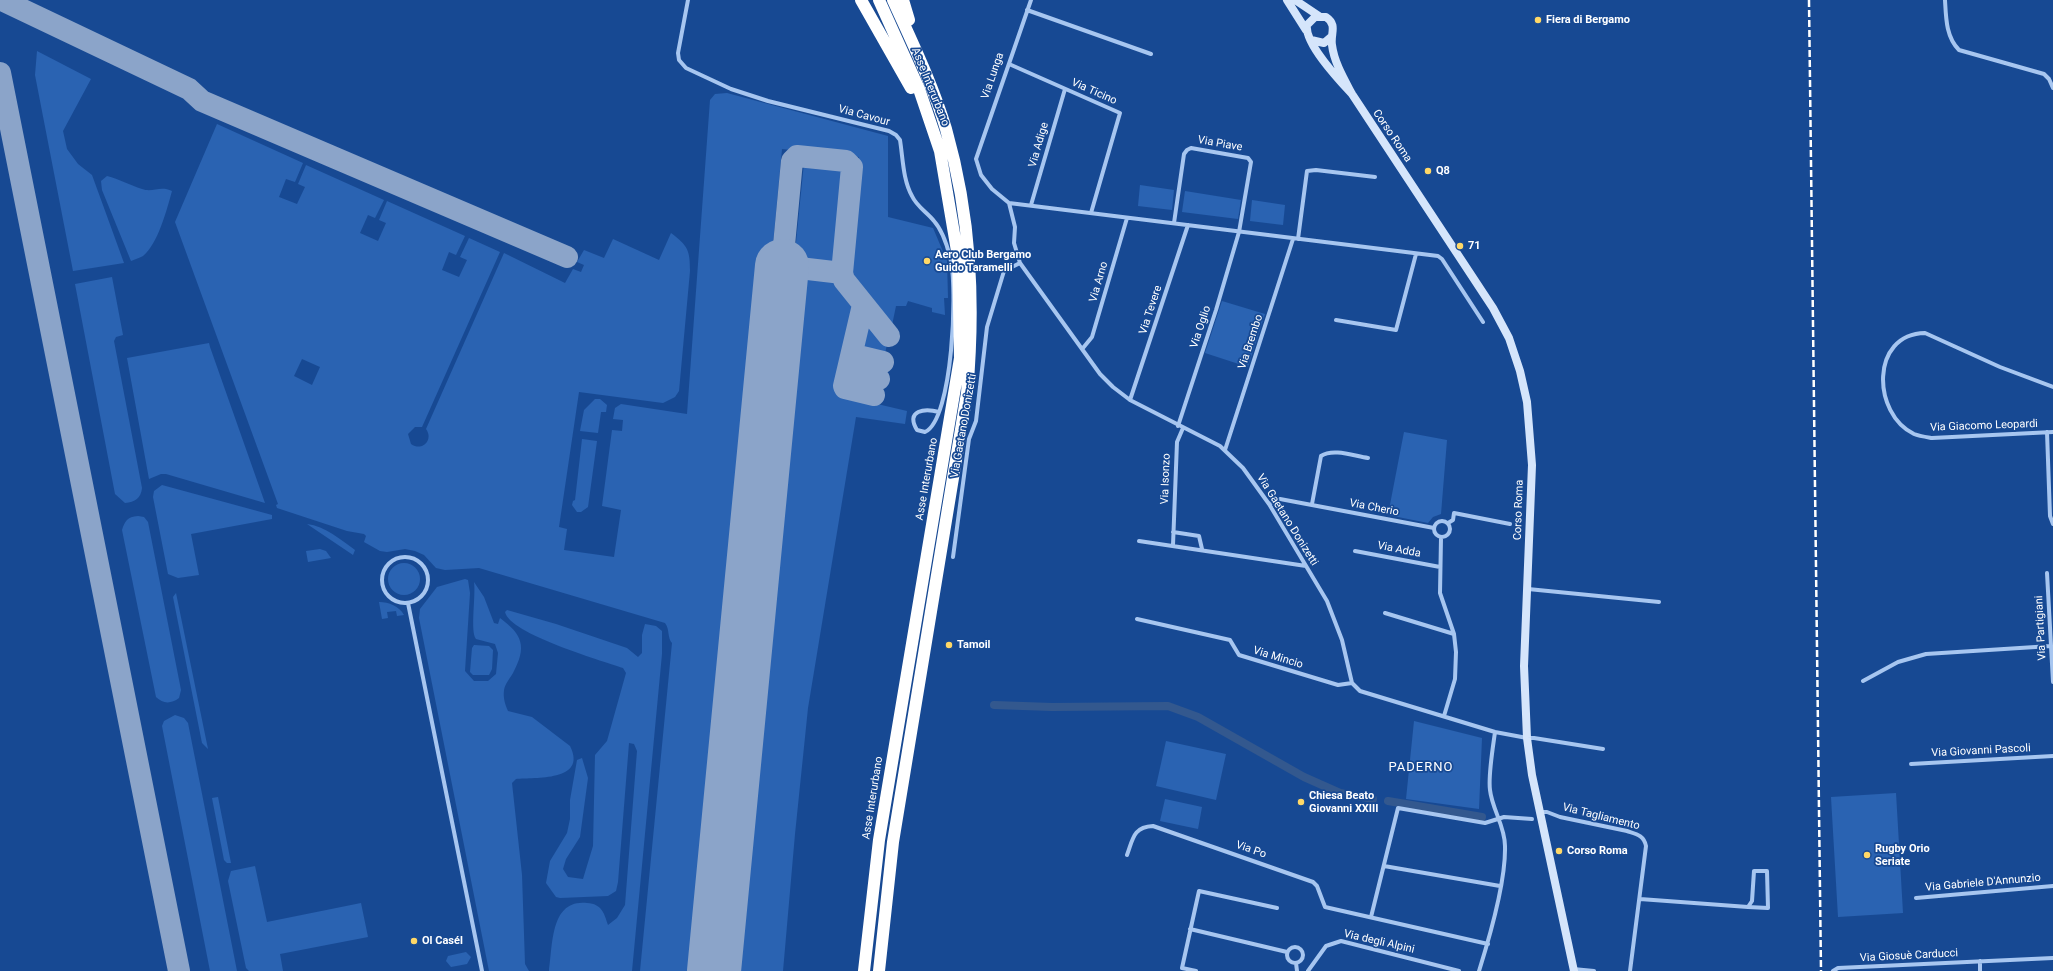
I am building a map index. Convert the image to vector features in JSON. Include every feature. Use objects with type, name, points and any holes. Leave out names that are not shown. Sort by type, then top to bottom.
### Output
[{"type":"highway","points":[[861,0],[913,92],[925,121],[948,217],[954,229]]},
{"type":"highway","name":"Asse Interurbano","points":[[864,971],[879,840],[960,358],[959,281],[954,229],[940,151],[931,119],[880,0]]},
{"type":"highway","name":"Asse Interurbano","points":[[879,971],[893,842],[967,393],[972,331],[969,247],[956,171],[945,128],[931,88],[893,0]]},
{"type":"highway","points":[[903,0],[910,22],[909,37]]},
{"type":"street","name":"Via Cavour","points":[[688,0],[678,53],[679,60],[686,68],[731,89],[768,101],[890,131],[900,140],[907,182],[912,197],[920,209],[935,222],[950,259],[953,337],[947,382],[940,412],[938,420],[930,430],[926,432],[917,430],[913,423],[913,418],[920,410],[928,409],[940,412]]},
{"type":"street","name":"Via Lunga","points":[[1009,203],[992,189],[981,175],[976,159],[1031,0]]},
{"type":"street","points":[[1287,0],[1306,30]]},
{"type":"street","points":[[1295,0],[1319,16],[1309,21],[1306,30]]},
{"type":"street","points":[[1946,0],[1948,28],[1952,41],[1959,50],[2044,74],[2049,79],[2053,88]]},
{"type":"street","points":[[1027,10],[1151,54]]},
{"type":"street","name":"Corso Roma","points":[[1319,16],[1326,17],[1332,23],[1333,32],[1331,37],[1335,57],[1352,94],[1482,289],[1501,322],[1515,356],[1527,402],[1531,437],[1528,589],[1524,666],[1527,738],[1531,773],[1574,970]]},
{"type":"street","name":"Corso Roma","points":[[1306,30],[1330,70],[1352,94]]},
{"type":"street","points":[[1311,40],[1324,43],[1331,37]]},
{"type":"street","name":"Via Ticino","points":[[1009,64],[1120,113],[1091,213]]},
{"type":"street","name":"Via Adige","points":[[1031,205],[1065,89]]},
{"type":"street","name":"Via Piave","points":[[1174,223],[1184,154],[1191,148],[1248,158],[1251,162],[1239,232]]},
{"type":"street","points":[[1298,239],[1307,171],[1316,170],[1375,177]]},
{"type":"street","points":[[1009,203],[1416,254],[1442,259],[1483,322]]},
{"type":"street","name":"Via Gaetano Donizetti","points":[[1009,203],[1015,227],[1014,243],[1020,263],[1083,348],[1100,374],[1130,400],[1225,450],[1243,468],[1269,504],[1335,617],[1352,683]]},
{"type":"street","name":"Via Arno","points":[[1083,348],[1092,337],[1127,218]]},
{"type":"street","name":"Via Tevere","points":[[1130,400],[1188,225]]},
{"type":"street","name":"Via Oglio","points":[[1178,426],[1216,310],[1239,232]]},
{"type":"street","name":"Via Brembo","points":[[1225,450],[1292,239]]},
{"type":"street","points":[[1336,320],[1396,330],[1416,254]]},
{"type":"street","name":"Via Gaetano Donizetti","points":[[953,557],[969,439],[976,421],[987,327],[1004,271],[1020,263]]},
{"type":"street","name":"Via Giacomo Leopardi","points":[[2053,387],[2000,367],[1925,333],[1916,334],[1901,340],[1889,353],[1885,362],[1883,387],[1889,410],[1901,425],[1915,435],[1932,438],[2047,432],[2050,516],[2053,524]]},
{"type":"street","name":"Via Isonzo","points":[[1173,545],[1177,442],[1183,428]]},
{"type":"street","points":[[2047,432],[2053,432]]},
{"type":"street","points":[[1312,504],[1321,456],[1325,453],[1333,452],[1368,458]]},
{"type":"street","name":"Via Cherio","points":[[1269,504],[1280,499],[1434,528]]},
{"type":"street","points":[[1441,538],[1434,533],[1434,528],[1439,521],[1448,522],[1454,520],[1454,513],[1510,524]]},
{"type":"street","points":[[1441,538],[1446,537],[1451,530],[1448,522]]},
{"type":"street","points":[[1173,532],[1199,536],[1202,549]]},
{"type":"street","points":[[1441,538],[1440,593],[1454,634],[1456,652],[1455,679],[1444,716]]},
{"type":"street","points":[[1139,541],[1202,549],[1306,566]]},
{"type":"street","name":"Via Adda","points":[[1355,551],[1440,567]]},
{"type":"street","points":[[402,557],[417,560],[425,568],[428,578],[426,588],[421,596],[408,603],[393,600],[385,593],[381,583],[385,568],[392,560],[402,557]]},
{"type":"street","name":"Via Partigiani","points":[[2047,573],[2053,682]]},
{"type":"street","points":[[1528,589],[1659,602]]},
{"type":"street","points":[[408,603],[482,971]]},
{"type":"street","points":[[1385,613],[1454,634]]},
{"type":"street","name":"Via Mincio","points":[[1137,619],[1230,640],[1239,655],[1338,685],[1352,683]]},
{"type":"street","points":[[1864,681],[1898,662],[1926,654],[2051,646]]},
{"type":"street","points":[[1352,683],[1360,691],[1369,695],[1495,732],[1603,749]]},
{"type":"street","points":[[1480,971],[1488,944],[1500,886],[1505,845],[1490,789],[1495,732]]},
{"type":"street","name":"Via Giovanni Pascoli","points":[[1911,764],[2053,756]]},
{"type":"street","points":[[1371,916],[1398,808],[1485,823],[1504,817],[1532,819]]},
{"type":"street","name":"Via Tagliamento","points":[[1540,812],[1547,812],[1560,817],[1597,824],[1642,837],[1646,846],[1630,971]]},
{"type":"street","name":"Via Po","points":[[1127,855],[1136,830],[1143,826],[1153,826],[1313,882],[1317,886],[1325,907],[1371,916],[1488,944]]},
{"type":"street","points":[[1384,866],[1500,886]]},
{"type":"street","points":[[1640,900],[1748,907],[1768,908],[1767,871],[1754,871],[1752,901],[1748,907]]},
{"type":"street","name":"Via Gabriele D'Annunzio","points":[[1916,898],[2053,886]]},
{"type":"street","points":[[1196,971],[1182,968],[1199,890],[1277,908]]},
{"type":"street","points":[[1190,929],[1287,952],[1295,947],[1300,948],[1303,957],[1296,963]]},
{"type":"street","name":"Via degli Alpini","points":[[1308,971],[1326,946],[1341,941],[1459,971]]},
{"type":"street","points":[[1287,952],[1288,960],[1296,963]]},
{"type":"street","name":"Via Giosuè Carducci","points":[[1838,970],[2053,958]]},
{"type":"street","points":[[1980,961],[1980,971]]},
{"type":"street","points":[[1296,963],[1297,971]]},
{"type":"street","points":[[1574,970],[1594,971]]},
{"type":"street","points":[[1833,971],[1838,970]]},
{"type":"shaded area","points":[[37,51],[91,79],[63,131],[67,149],[78,164],[92,175],[124,263],[73,271],[35,75]]},
{"type":"shaded area","points":[[727,93],[888,136],[888,217],[933,228],[947,261],[948,298],[944,298],[945,315],[932,312],[932,308],[908,301],[906,306],[896,306],[891,330],[853,286],[848,275],[859,157],[782,149],[704,971],[640,971],[672,643],[670,641],[667,625],[665,623],[479,568],[445,570],[436,568],[424,555],[415,551],[405,549],[387,552],[380,551],[364,542],[366,536],[364,534],[347,531],[277,508],[276,505],[278,504],[175,222],[217,124],[303,163],[295,182],[286,179],[279,197],[297,204],[305,187],[298,184],[306,165],[384,200],[375,218],[368,215],[360,233],[378,241],[386,223],[379,220],[387,201],[465,236],[456,255],[449,252],[442,270],[459,277],[467,260],[460,257],[469,238],[500,252],[422,427],[415,427],[408,434],[411,444],[419,447],[426,444],[428,441],[429,437],[426,429],[504,253],[565,283],[573,269],[581,272],[584,265],[577,262],[584,250],[604,258],[613,239],[659,260],[671,233],[681,241],[687,249],[690,264],[679,391],[675,397],[663,403],[579,392],[559,527],[567,529],[564,550],[614,557],[621,510],[602,506],[612,430],[622,431],[623,420],[613,419],[615,408],[621,404],[687,414],[710,100],[715,94]],"holes":[[[302,359],[320,367],[312,385],[294,376]]]},
{"type":"shaded area","points":[[808,161],[843,165],[847,171],[839,255],[835,260],[825,265],[812,265],[794,262],[804,163]]},
{"type":"shaded area","points":[[107,176],[146,190],[168,189],[172,191],[161,226],[153,243],[143,256],[131,261],[102,190],[101,181]]},
{"type":"shaded area","points":[[1140,185],[1174,190],[1172,210],[1138,206]]},
{"type":"shaded area","points":[[1185,191],[1241,200],[1238,219],[1182,212]]},
{"type":"shaded area","points":[[1252,200],[1285,205],[1283,225],[1250,221]]},
{"type":"shaded area","points":[[797,272],[818,273],[833,279],[859,306],[838,390],[873,399],[873,403],[907,411],[905,424],[856,417],[808,708],[783,971],[727,971],[793,276]]},
{"type":"shaded area","points":[[112,277],[123,335],[116,337],[114,341],[142,488],[137,499],[132,502],[125,503],[115,494],[75,284]]},
{"type":"shaded area","points":[[1222,301],[1265,314],[1248,367],[1205,353]]},
{"type":"shaded area","points":[[865,314],[888,340],[884,358],[862,353],[858,346]]},
{"type":"shaded area","points":[[209,343],[265,503],[166,474],[161,474],[149,479],[127,358]]},
{"type":"shaded area","points":[[854,359],[882,366],[880,375],[858,369],[853,363]]},
{"type":"shaded area","points":[[851,376],[878,383],[875,391],[853,385],[850,379]]},
{"type":"shaded area","points":[[595,399],[600,399],[607,405],[606,412],[601,412],[598,433],[580,431],[584,410]]},
{"type":"shaded area","points":[[1404,432],[1447,440],[1441,514],[1433,517],[1428,523],[1388,515]]},
{"type":"shaded area","points":[[582,439],[597,441],[588,507],[581,512],[577,512],[572,505],[573,501],[575,500]]},
{"type":"shaded area","points":[[162,485],[272,515],[272,519],[191,534],[199,575],[178,578],[168,574],[153,497],[154,491]]},
{"type":"shaded area","points":[[131,517],[144,517],[148,522],[181,690],[179,698],[170,702],[161,701],[156,697],[122,530],[127,520]]},
{"type":"shaded area","points":[[307,524],[326,530],[338,538],[355,550],[353,555]]},
{"type":"shaded area","points":[[320,549],[326,551],[331,558],[308,562],[306,551]]},
{"type":"shaded area","points":[[401,563],[407,563],[417,570],[420,579],[419,585],[413,592],[407,595],[401,595],[391,588],[388,582],[388,576],[395,566]]},
{"type":"shaded area","points":[[465,579],[468,580],[470,593],[465,671],[474,681],[488,681],[496,674],[498,653],[495,644],[476,639],[474,635],[474,582],[484,597],[494,623],[498,624],[500,618],[514,630],[520,642],[520,656],[504,690],[504,701],[508,711],[532,717],[570,746],[574,758],[572,766],[566,772],[546,777],[516,779],[512,783],[522,875],[525,964],[529,971],[489,971],[419,618],[420,609],[437,587]]},
{"type":"shaded area","points":[[176,593],[208,749],[202,743],[173,597]]},
{"type":"shaded area","points":[[379,602],[393,605],[404,615],[397,616],[396,611],[387,612],[388,618],[382,619]]},
{"type":"shaded area","points":[[507,610],[556,624],[627,648],[638,657],[642,653],[642,635],[645,624],[656,626],[662,631],[662,654],[632,971],[549,971],[553,937],[560,916],[566,908],[575,904],[587,903],[596,905],[604,913],[608,925],[617,918],[625,905],[637,751],[634,744],[629,743],[618,882],[616,891],[608,896],[560,898],[556,897],[546,883],[550,861],[567,833],[570,819],[570,800],[577,760],[582,758],[588,778],[580,837],[566,859],[563,869],[568,877],[583,879],[593,846],[595,755],[607,741],[626,673],[623,668],[577,653],[522,629],[511,620],[505,612]]},
{"type":"shaded area","points":[[474,645],[489,646],[493,650],[492,669],[489,675],[473,675],[470,672],[472,648]]},
{"type":"shaded area","points":[[175,715],[184,718],[188,723],[237,971],[210,971],[162,726],[164,721]]},
{"type":"shaded area","points":[[1414,721],[1482,738],[1479,809],[1406,799]]},
{"type":"shaded area","points":[[1166,741],[1226,754],[1216,800],[1156,786]]},
{"type":"shaded area","name":"Rugby Orio Seriate","points":[[1896,793],[1903,913],[1838,917],[1831,797]]},
{"type":"shaded area","points":[[218,797],[231,863],[227,863],[224,860],[212,798]]},
{"type":"shaded area","points":[[1165,799],[1202,807],[1198,829],[1160,821]]},
{"type":"shaded area","points":[[255,866],[267,922],[361,903],[368,937],[280,954],[283,971],[249,971],[246,968],[228,881],[231,871]]},
{"type":"shaded area","points":[[466,952],[471,957],[467,964],[451,967],[446,961],[448,956]]},
{"type":"waterway","points":[[994,705],[1052,707],[1168,706],[1198,717],[1304,777],[1340,793],[1373,799]]},
{"type":"waterway","points":[[1388,801],[1482,817]]},
{"type":"taxiway","points":[[2,0],[189,89],[202,101],[567,257]]},
{"type":"taxiway","points":[[0,73],[179,971]]},
{"type":"taxiway","points":[[842,273],[782,266],[792,161],[797,156],[846,161],[852,167],[842,273],[844,280],[889,336]]},
{"type":"taxiway","points":[[863,305],[844,386],[845,388],[874,395]]},
{"type":"taxiway","points":[[852,353],[854,355],[883,362]]},
{"type":"taxiway","points":[[848,369],[849,371],[879,379]]},
{"type":"runway","points":[[714,971],[782,266]]},
{"type":"railway","points":[[1809,0],[1821,971]]},
{"type":"place","name":"Fiera di Bergamo","points":[[1538,20]]},
{"type":"place","name":"Q8","points":[[1428,171]]},
{"type":"place","name":"71","points":[[1460,246]]},
{"type":"place","name":"Aero Club Bergamo Guido Taramelli","points":[[927,261]]},
{"type":"place","name":"Tamoil","points":[[949,645]]},
{"type":"place","name":"Chiesa Beato Giovanni XXIII","points":[[1301,802]]},
{"type":"place","name":"Corso Roma","points":[[1559,851]]},
{"type":"place","name":"Rugby Orio Seriate","points":[[1867,855]]},
{"type":"place","name":"Ol Casél","points":[[414,941]]},
{"type":"district","name":"PADERNO","points":[[1421,768]]}]
